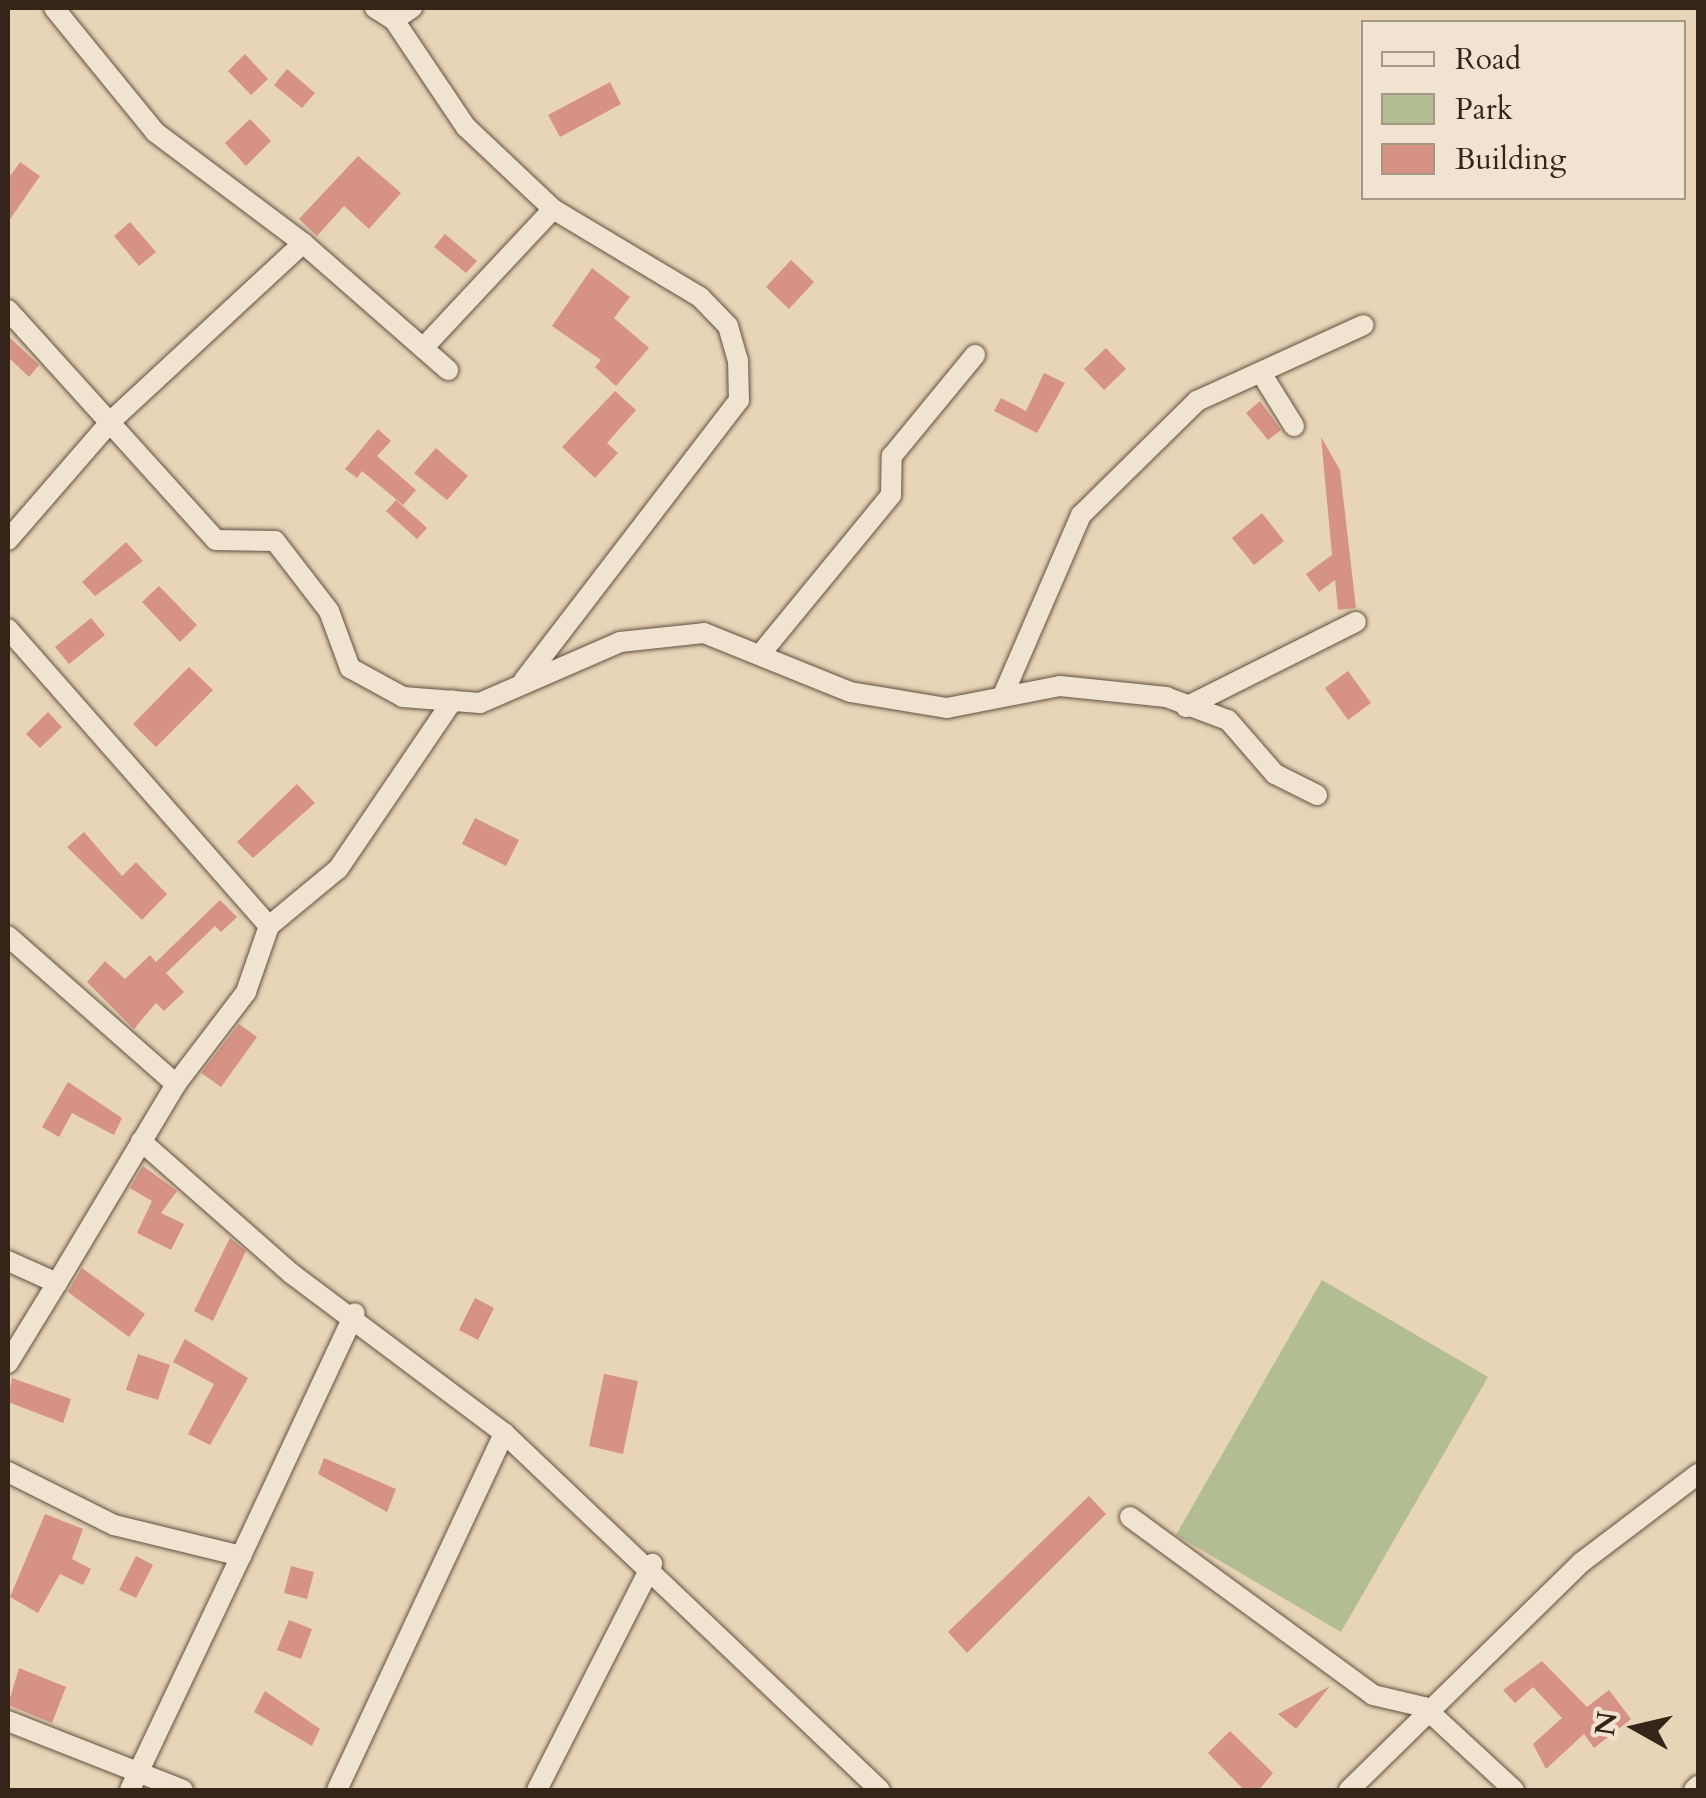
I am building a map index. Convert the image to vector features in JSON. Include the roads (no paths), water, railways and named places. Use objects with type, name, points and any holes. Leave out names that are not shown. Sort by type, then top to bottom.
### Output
[{"type":"street","points":[[54,8],[155,132],[303,243],[448,370]]},
{"type":"street","points":[[375,8],[403,14],[466,127],[553,209],[700,297],[728,326],[738,400],[523,681]]},
{"type":"street","points":[[423,348],[553,209]]},
{"type":"street","points":[[8,540],[111,421],[303,243]]},
{"type":"street","points":[[8,310],[216,540],[275,541],[329,611],[350,668],[404,697],[480,702],[523,681],[656,633],[732,637],[850,692],[947,708],[1004,693],[1060,686],[1186,707],[1228,720],[1275,774],[1317,795]]},
{"type":"street","points":[[1004,693],[1081,515],[1198,401],[1263,376],[1364,325]]},
{"type":"street","points":[[763,651],[891,495],[892,456],[975,356]]},
{"type":"street","points":[[1263,376],[1294,426]]},
{"type":"street","points":[[1186,707],[1356,622]]},
{"type":"street","points":[[8,629],[269,926]]},
{"type":"street","points":[[8,1363],[176,1084],[246,992],[269,926],[338,869],[453,700]]},
{"type":"street","points":[[8,936],[176,1084]]},
{"type":"street","points":[[141,1142],[292,1274],[355,1313],[504,1432],[652,1564],[880,1790]]},
{"type":"street","points":[[8,1261],[56,1282]]},
{"type":"street","points":[[130,1790],[355,1313]]},
{"type":"street","points":[[337,1790],[504,1432]]},
{"type":"street","points":[[8,1472],[114,1525],[241,1556]]},
{"type":"street","points":[[1349,1790],[1424,1708],[1582,1562],[1698,1474]]},
{"type":"street","points":[[1130,1517],[1373,1695],[1424,1708],[1514,1790]]},
{"type":"street","points":[[537,1790],[652,1564]]},
{"type":"street","points":[[13,1728],[138,1770],[183,1790]]}]
